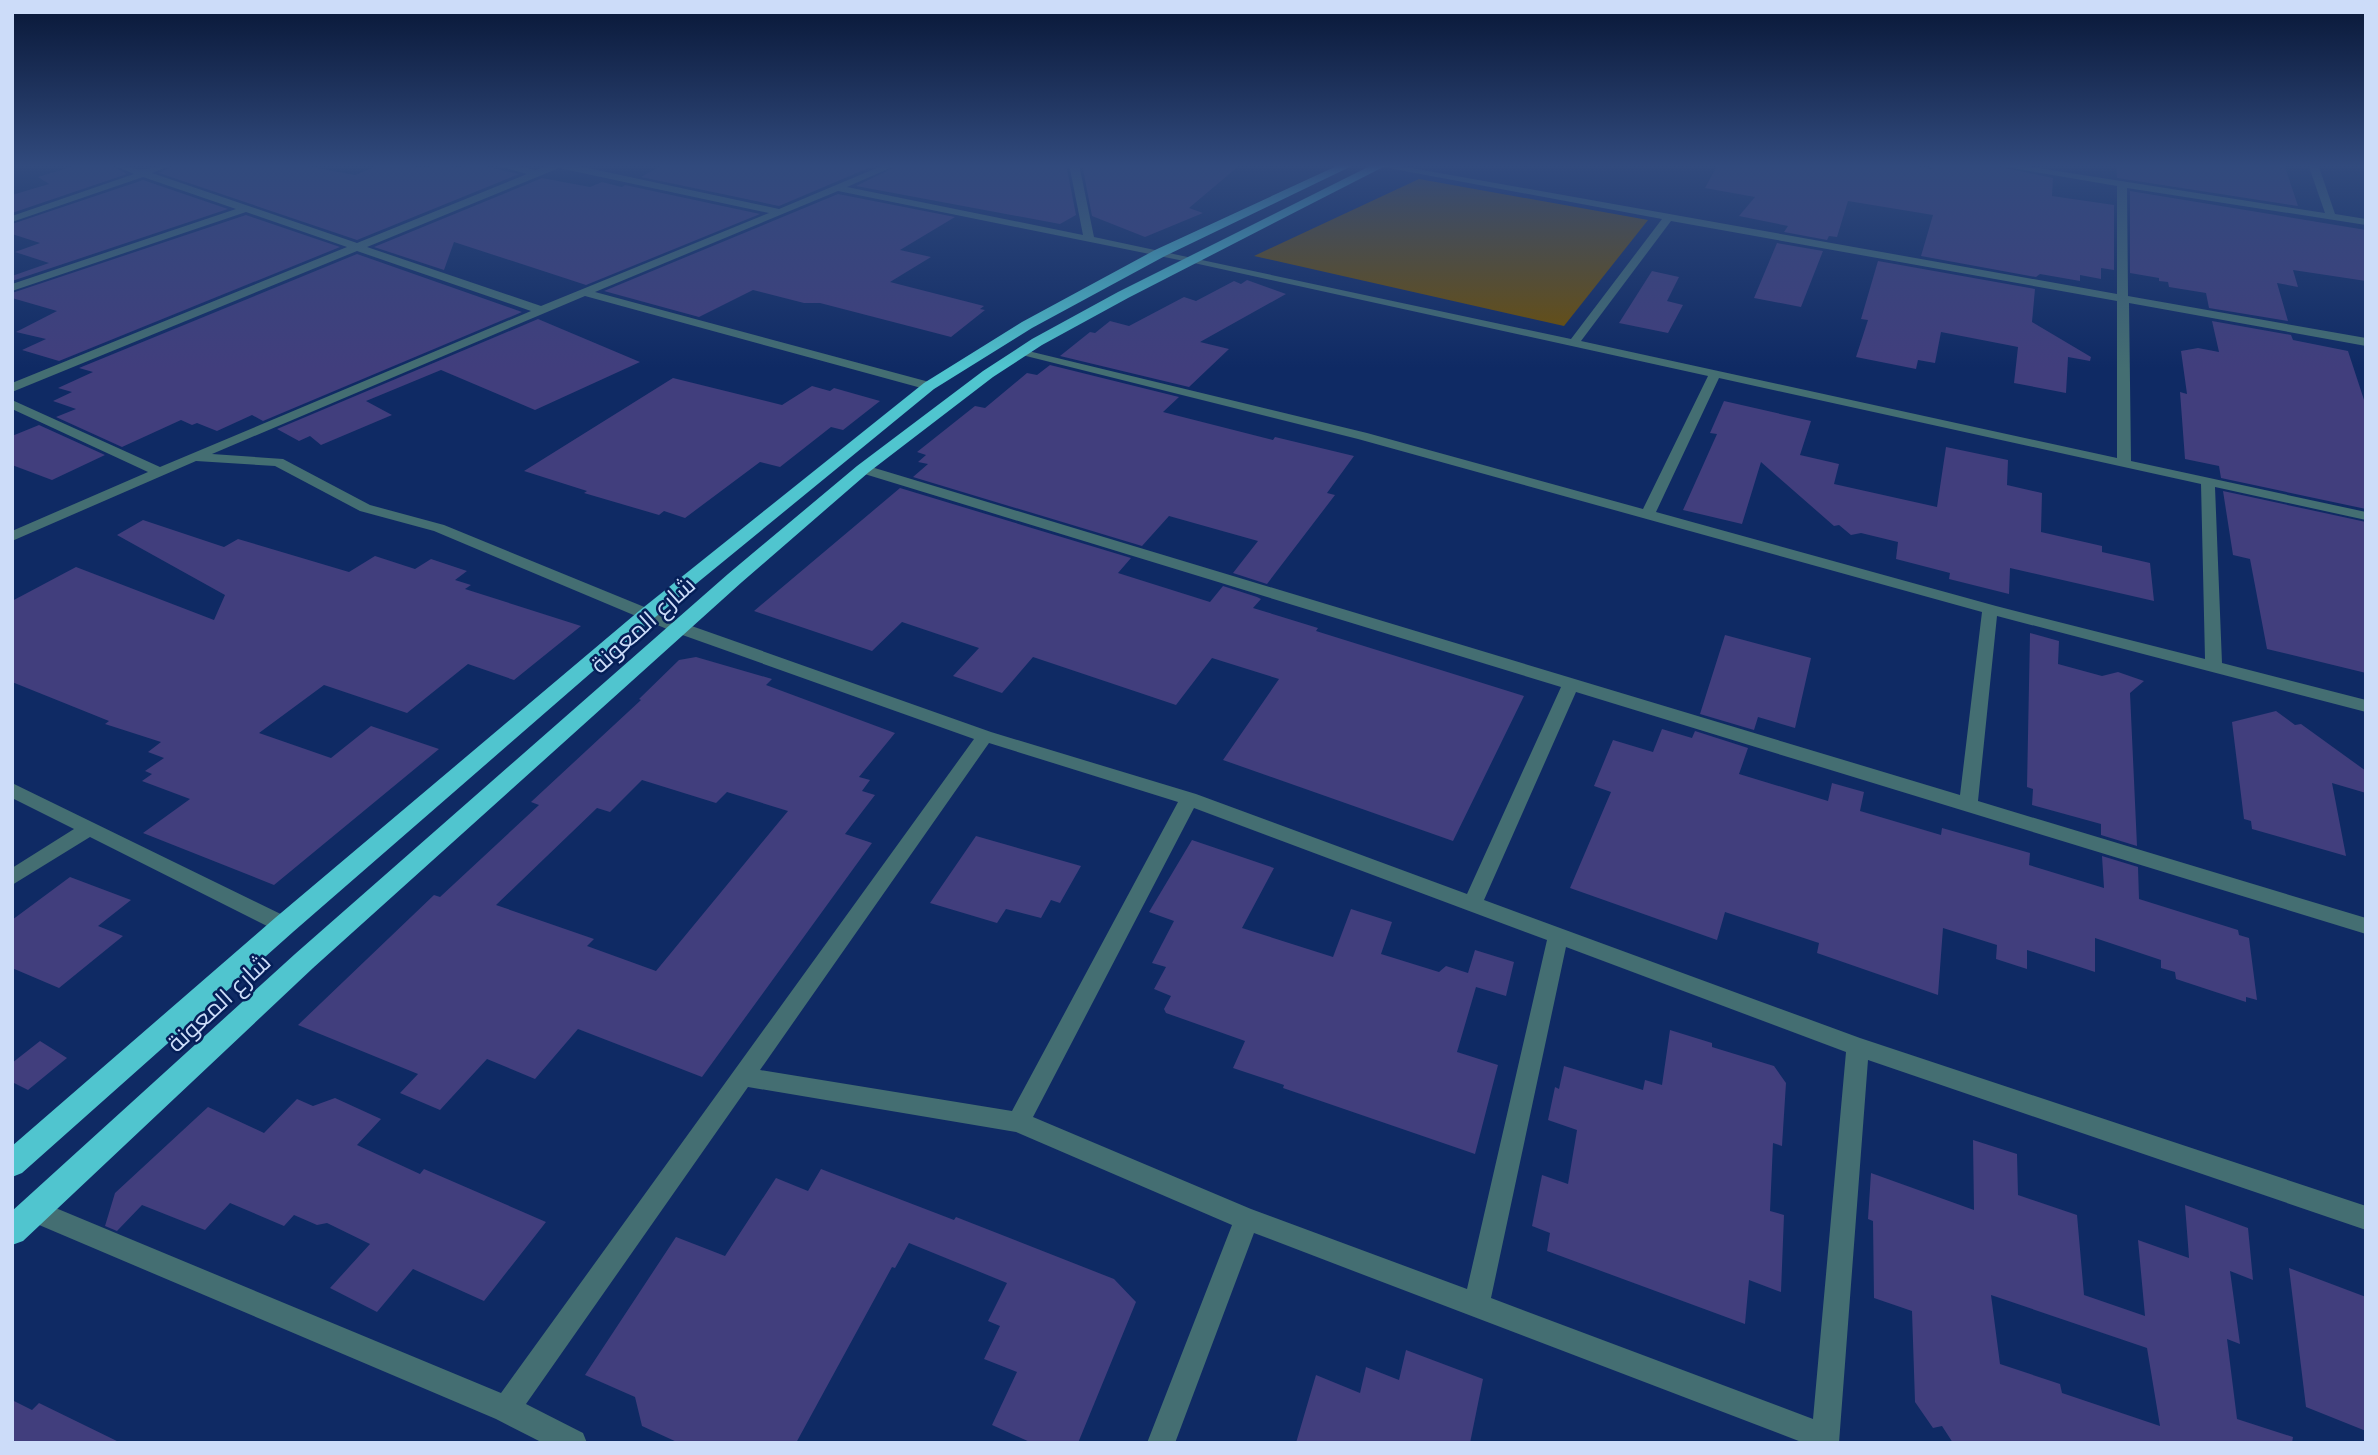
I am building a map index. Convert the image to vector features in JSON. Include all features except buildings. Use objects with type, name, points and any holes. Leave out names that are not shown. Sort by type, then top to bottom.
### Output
[{"type":"highway","name":"شارع المعونة","points":[[12,1164],[284,925],[646,615],[929,386],[1027,325],[1160,253],[1205,232]]},
{"type":"highway","name":"شارع المعونة","points":[[12,1231],[304,961],[863,469],[1020,353],[1098,307],[1248,232]]},
{"type":"street","points":[[12,288],[177,232]]},
{"type":"street","points":[[314,232],[538,309]]},
{"type":"street","points":[[12,388],[393,232]]},
{"type":"street","points":[[12,537],[157,471],[538,309],[730,232]]},
{"type":"street","points":[[1058,232],[2366,516]]},
{"type":"street","points":[[1088,232],[1089,238]]},
{"type":"street","points":[[1573,344],[1657,232]]},
{"type":"street","points":[[1756,232],[2366,342]]},
{"type":"street","points":[[2123,232],[2124,463]]},
{"type":"street","points":[[582,292],[929,386]]},
{"type":"street","points":[[1020,353],[1362,436],[1990,608],[2366,706]]},
{"type":"street","points":[[1648,514],[1714,374]]},
{"type":"street","points":[[12,404],[157,471]]},
{"type":"street","points":[[191,457],[278,462],[365,508],[439,528],[680,628],[985,736],[1189,799],[1858,1047],[2366,1218]]},
{"type":"street","points":[[863,469],[2366,926]]},
{"type":"street","points":[[2207,481],[2214,667]]},
{"type":"street","points":[[1968,805],[1990,608]]},
{"type":"street","points":[[1473,903],[1571,685]]},
{"type":"street","points":[[506,1409],[985,736]]},
{"type":"street","points":[[12,790],[284,925]]},
{"type":"street","points":[[1018,1122],[1189,799]]},
{"type":"street","points":[[12,878],[90,828]]},
{"type":"street","points":[[1476,1306],[1558,936]]},
{"type":"street","points":[[744,1077],[1018,1122],[1247,1219],[1825,1440],[1858,1047]]},
{"type":"street","points":[[34,1211],[506,1409],[573,1443]]},
{"type":"street","points":[[1161,1443],[1247,1219]]},
{"type":"shaded area","points":[[1306,232],[1639,232],[1564,326],[1254,256]]}]
